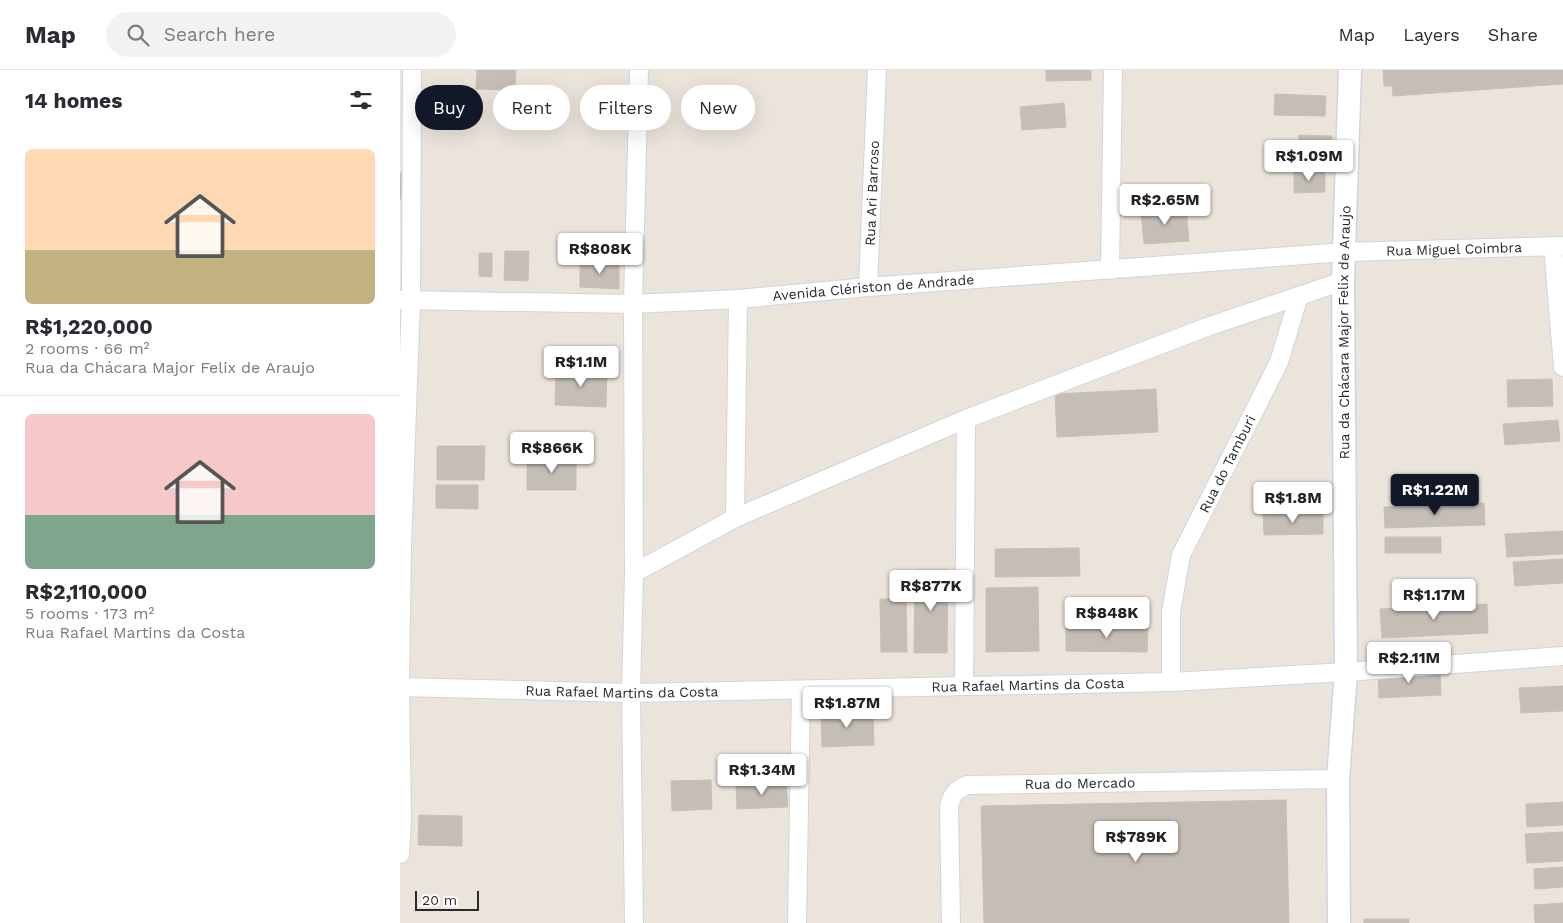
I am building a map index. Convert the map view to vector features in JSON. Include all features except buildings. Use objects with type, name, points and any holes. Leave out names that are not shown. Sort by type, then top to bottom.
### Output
[{"type":"street","points":[[400,854],[401,546],[412,70]]},
{"type":"street","points":[[634,923],[631,693],[634,573],[633,304],[638,70]]},
{"type":"street","name":"Rua Ari Barroso","points":[[868,287],[877,70]]},
{"type":"street","points":[[1110,270],[1113,70]]},
{"type":"street","name":"Rua da Chácara Major Felix de Araujo","points":[[1339,923],[1338,779],[1346,672],[1343,281],[1350,70]]},
{"type":"street","points":[[1558,247],[1563,368]]},
{"type":"street","name":"Rua Miguel Coimbra","points":[[1345,252],[1558,247]]},
{"type":"street","name":"Avenida Clériston de Andrade","points":[[406,300],[633,304],[738,299],[868,287],[1345,252]]},
{"type":"street","points":[[634,573],[735,518],[966,419],[1207,327],[1343,281]]},
{"type":"street","name":"Rua do Tamburi","points":[[1171,682],[1171,612],[1181,555],[1279,362],[1299,296]]},
{"type":"street","points":[[735,518],[738,299]]},
{"type":"street","points":[[964,686],[966,419]]},
{"type":"street","name":"Rua Rafael Martins da Costa","points":[[400,687],[631,693],[1171,682],[1346,672],[1563,656]]},
{"type":"street","points":[[797,923],[801,690]]},
{"type":"street","name":"Rua do Mercado","points":[[951,923],[949,806],[951,796],[957,790],[967,785],[1338,779]]}]
